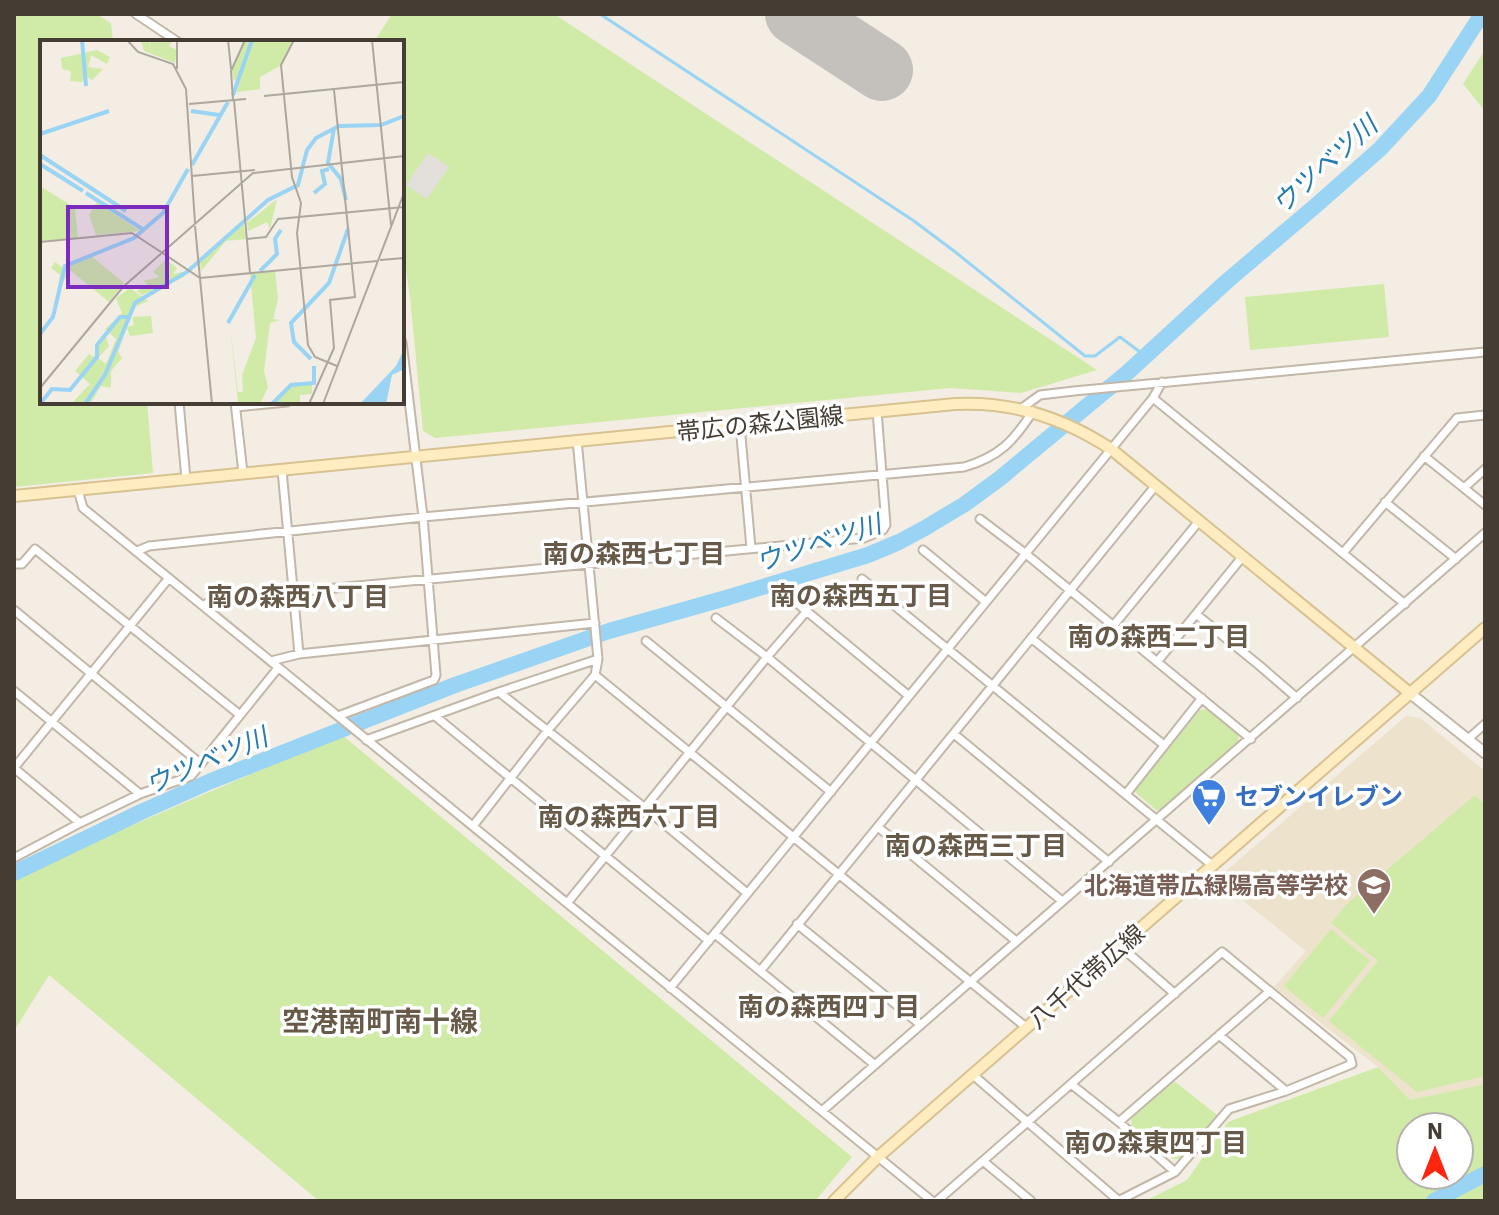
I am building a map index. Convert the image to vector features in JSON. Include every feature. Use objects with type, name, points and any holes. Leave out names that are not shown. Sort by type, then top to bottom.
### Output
[{"type":"main road","name":"帯広の森公園線","points":[[14,496],[877,411],[976,403],[1028,410],[1076,428],[1111,449],[1411,694]]},
{"type":"main road","name":"八千代帯広線","points":[[834,1201],[878,1157],[1485,628]]},
{"type":"street","points":[[136,14],[175,40]]},
{"type":"street","points":[[137,551],[149,546],[423,517],[964,467],[985,461],[1021,431],[1028,410],[1040,395],[1485,352]]},
{"type":"street","points":[[670,988],[1153,398],[1162,382]]},
{"type":"street","points":[[340,718],[434,680],[436,675],[423,517],[405,390]]},
{"type":"street","points":[[1153,398],[1405,604]]},
{"type":"street","points":[[179,404],[186,479]]},
{"type":"street","points":[[236,404],[243,473]]},
{"type":"street","points":[[204,605],[212,601],[294,592],[864,538],[883,530],[886,525],[877,411]]},
{"type":"street","points":[[1343,553],[1457,418],[1485,415]]},
{"type":"street","points":[[740,425],[751,548]]},
{"type":"street","points":[[473,826],[595,675],[598,654],[577,440]]},
{"type":"street","points":[[1424,456],[1485,505]]},
{"type":"street","points":[[1464,488],[1485,469]]},
{"type":"street","points":[[282,470],[299,654]]},
{"type":"street","points":[[761,970],[1156,485]]},
{"type":"street","points":[[78,490],[83,508],[935,1201],[1028,1123],[1222,952],[1350,1057],[1352,1064],[1286,1091],[1229,1109],[1175,1172],[1118,1201],[1028,1123],[973,1075]]},
{"type":"street","points":[[1385,502],[1456,559]]},
{"type":"street","points":[[980,519],[1251,739]]},
{"type":"street","points":[[1113,626],[1200,520]]},
{"type":"street","points":[[822,1111],[1485,533]]},
{"type":"street","points":[[14,564],[22,564],[35,549],[240,715]]},
{"type":"street","points":[[923,550],[986,602]]},
{"type":"street","points":[[1157,662],[1243,556]]},
{"type":"street","points":[[80,823],[14,768],[169,578]]},
{"type":"street","points":[[862,579],[1212,865]]},
{"type":"street","points":[[792,599],[909,696]]},
{"type":"street","points":[[14,610],[201,764]]},
{"type":"street","points":[[568,902],[806,612]]},
{"type":"street","points":[[1196,614],[1297,698]]},
{"type":"street","points":[[716,618],[1062,901]]},
{"type":"street","points":[[271,661],[299,654],[595,627]]},
{"type":"street","points":[[1031,638],[1164,745]]},
{"type":"street","points":[[646,641],[831,792]]},
{"type":"street","points":[[366,740],[598,654]]},
{"type":"street","points":[[14,858],[140,794],[191,776],[278,668]]},
{"type":"street","points":[[595,675],[1027,1028]]},
{"type":"street","points":[[14,691],[140,794]]},
{"type":"street","points":[[499,692],[747,893]]},
{"type":"street","points":[[1411,694],[1485,753]]},
{"type":"street","points":[[1126,794],[1202,698]]},
{"type":"street","points":[[435,716],[709,941]]},
{"type":"street","points":[[1468,739],[1485,724]]},
{"type":"street","points":[[954,734],[1109,862]]},
{"type":"street","points":[[878,827],[1016,941]]},
{"type":"street","points":[[797,924],[921,1025]]},
{"type":"street","points":[[715,934],[875,1065]]},
{"type":"street","points":[[1120,946],[1175,994]]},
{"type":"street","points":[[1119,1122],[1270,991]]},
{"type":"street","points":[[1219,1035],[1286,1091]]},
{"type":"street","points":[[1071,1084],[1175,1172]]},
{"type":"street","points":[[983,1161],[1031,1201]]},
{"type":"shaded area","points":[[428,153],[449,167],[427,199],[406,185]]},
{"type":"shaded area","name":"北海道帯広緑陽高等学校","points":[[1406,716],[1420,718],[1485,771],[1485,1084],[1410,1100],[1378,1067],[1274,987],[1306,951],[1219,881],[1219,877]]},
{"type":"green space","points":[[14,14],[96,14],[111,23],[113,40],[40,40],[40,404],[147,404],[153,473],[14,487]]},
{"type":"green space","points":[[392,14],[554,14],[1097,370],[1021,393],[950,388],[435,438],[423,431],[404,256],[404,40],[375,40]]},
{"type":"green space","points":[[1485,50],[1485,111],[1463,84]]},
{"type":"green space","points":[[1384,284],[1389,337],[1250,350],[1245,297]]},
{"type":"green space","points":[[1207,709],[1238,734],[1239,742],[1161,810],[1156,810],[1134,791],[1200,710]]},
{"type":"green space","points":[[342,735],[852,1157],[815,1201],[319,1201],[49,975],[14,1031],[14,876]]},
{"type":"green space","points":[[1475,795],[1482,802],[1485,801],[1485,1076],[1417,1092],[1329,1021],[1378,961],[1331,923],[1347,904]]},
{"type":"green space","points":[[1331,929],[1370,961],[1323,1018],[1284,986]]},
{"type":"green space","points":[[1378,1067],[1410,1100],[1485,1084],[1485,1201],[1145,1201],[1187,1180],[1228,1122]]},
{"type":"green space","points":[[1174,1081],[1217,1115],[1180,1159],[1173,1159],[1131,1127],[1132,1118]]},
{"type":"waterway","points":[[600,14],[914,221],[1085,356],[1095,356],[1120,337],[1144,355]]},
{"type":"waterway","name":"ウツベツ川","points":[[14,873],[211,781],[455,685],[609,631],[868,555],[925,528],[999,479],[1127,373],[1226,282],[1380,149],[1429,96],[1482,14]]},
{"type":"waterway","points":[[1434,1201],[1485,1174]]},
{"type":"runway","points":[[796,14],[882,70]]},
{"type":"place","name":"セブンイレブン","points":[[1209,827]]},
{"type":"place","name":"北海道帯広緑陽高等学校","points":[[1374,916]]},
{"type":"district","name":"南の森西七丁目","points":[[634,553]]},
{"type":"district","name":"南の森西五丁目","points":[[861,595]]},
{"type":"district","name":"南の森西八丁目","points":[[298,596]]},
{"type":"district","name":"南の森西二丁目","points":[[1159,636]]},
{"type":"district","name":"南の森西六丁目","points":[[629,816]]},
{"type":"district","name":"南の森西三丁目","points":[[976,845]]},
{"type":"district","name":"南の森西四丁目","points":[[829,1006]]},
{"type":"district","name":"空港南町南十線","points":[[380,1020]]},
{"type":"district","name":"南の森東四丁目","points":[[1156,1142]]}]
